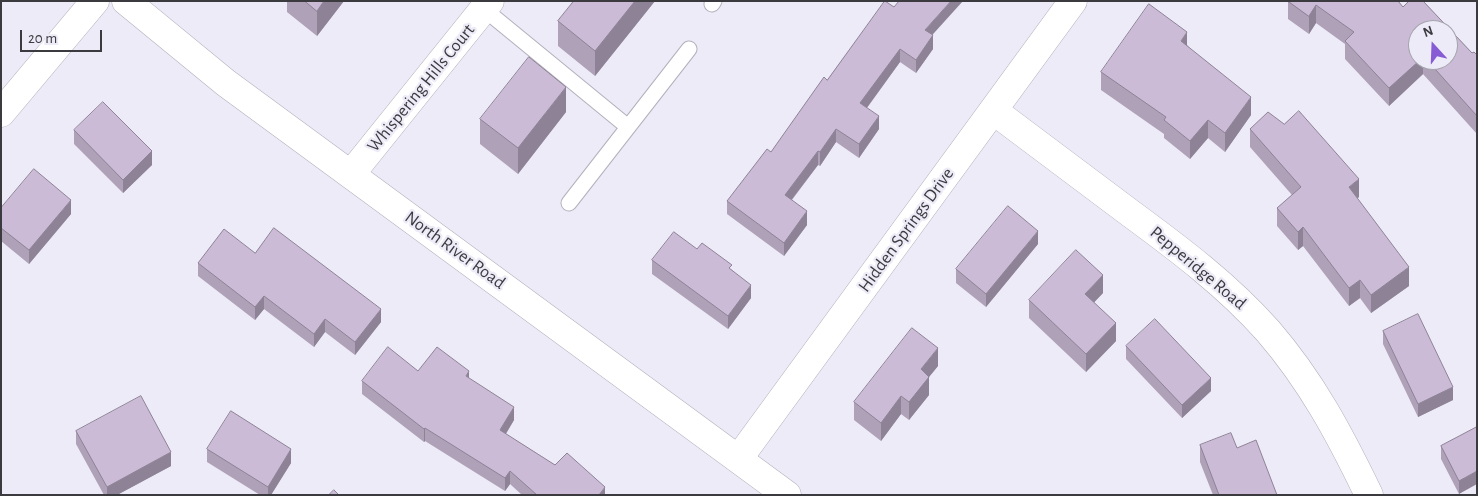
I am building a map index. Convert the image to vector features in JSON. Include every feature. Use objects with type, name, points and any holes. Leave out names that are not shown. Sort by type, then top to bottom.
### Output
[{"type":"street","points":[[1,113],[95,1]]},
{"type":"street","name":"North River Road","points":[[126,1],[226,82],[788,495]]},
{"type":"street","name":"Hidden Springs Drive","points":[[739,458],[1073,1]]},
{"type":"street","name":"Whispering Hills Court","points":[[351,174],[487,5]]},
{"type":"street","name":"Pepperidge Road","points":[[994,110],[1197,262],[1238,299],[1268,331],[1298,368],[1319,399],[1341,436],[1369,495]]},
{"type":"lane","points":[[487,5],[628,127]]},
{"type":"lane","points":[[569,203],[688,49]]},
{"type":"building","points":[[305,1],[324,1],[317,11]]},
{"type":"building","points":[[574,1],[635,1],[595,51],[558,21]]},
{"type":"building","points":[[885,1],[894,7],[899,1],[951,1],[925,30],[933,35],[916,60],[900,49],[860,103],[879,116],[859,144],[836,129],[785,195],[807,211],[784,243],[727,201],[767,149],[771,152],[824,77],[827,80]]},
{"type":"building","points":[[1288,1],[1398,1],[1403,7],[1409,1],[1423,1],[1441,20],[1408,20],[1409,70],[1389,88],[1345,41],[1354,32],[1316,5],[1309,16]]},
{"type":"building","points":[[1149,4],[1187,32],[1181,41],[1251,97],[1225,133],[1208,120],[1190,141],[1164,120],[1166,117],[1101,72]]},
{"type":"building","points":[[1458,38],[1472,53],[1474,52],[1477,55],[1477,116],[1436,70],[1458,70]]},
{"type":"building","points":[[529,57],[566,87],[518,148],[480,119]]},
{"type":"building","points":[[103,102],[152,151],[123,180],[74,130]]},
{"type":"building","points":[[1299,111],[1359,179],[1349,187],[1409,267],[1371,295],[1360,280],[1349,288],[1303,227],[1298,232],[1277,208],[1301,187],[1250,129],[1268,112],[1284,124]]},
{"type":"building","points":[[34,169],[71,200],[29,250],[1,228],[1,208]]},
{"type":"building","points":[[1008,206],[1038,231],[986,294],[956,269]]},
{"type":"building","points":[[274,228],[381,309],[355,342],[325,319],[314,334],[264,296],[255,307],[198,263],[224,229],[255,253]]},
{"type":"building","points":[[674,232],[697,249],[702,243],[732,265],[729,268],[751,285],[728,316],[652,260]]},
{"type":"building","points":[[1076,250],[1103,275],[1085,294],[1116,323],[1086,354],[1029,300]]},
{"type":"building","points":[[1418,314],[1453,387],[1418,404],[1383,331]]},
{"type":"building","points":[[1155,319],[1211,378],[1182,405],[1126,346]]},
{"type":"building","points":[[912,328],[938,348],[921,369],[929,377],[909,402],[901,396],[881,423],[854,402]]},
{"type":"building","points":[[388,347],[418,371],[437,347],[469,371],[466,376],[514,407],[500,430],[555,465],[567,453],[605,487],[599,495],[537,495],[510,471],[505,478],[424,429],[362,381]]},
{"type":"building","points":[[141,396],[171,452],[107,487],[76,431]]},
{"type":"building","points":[[231,411],[291,449],[268,487],[207,449]]},
{"type":"building","points":[[1477,427],[1477,471],[1459,481],[1441,446]]},
{"type":"building","points":[[1231,433],[1237,448],[1256,440],[1277,495],[1219,495],[1200,445]]},
{"type":"building","points":[[334,490],[339,495],[329,495]]}]
